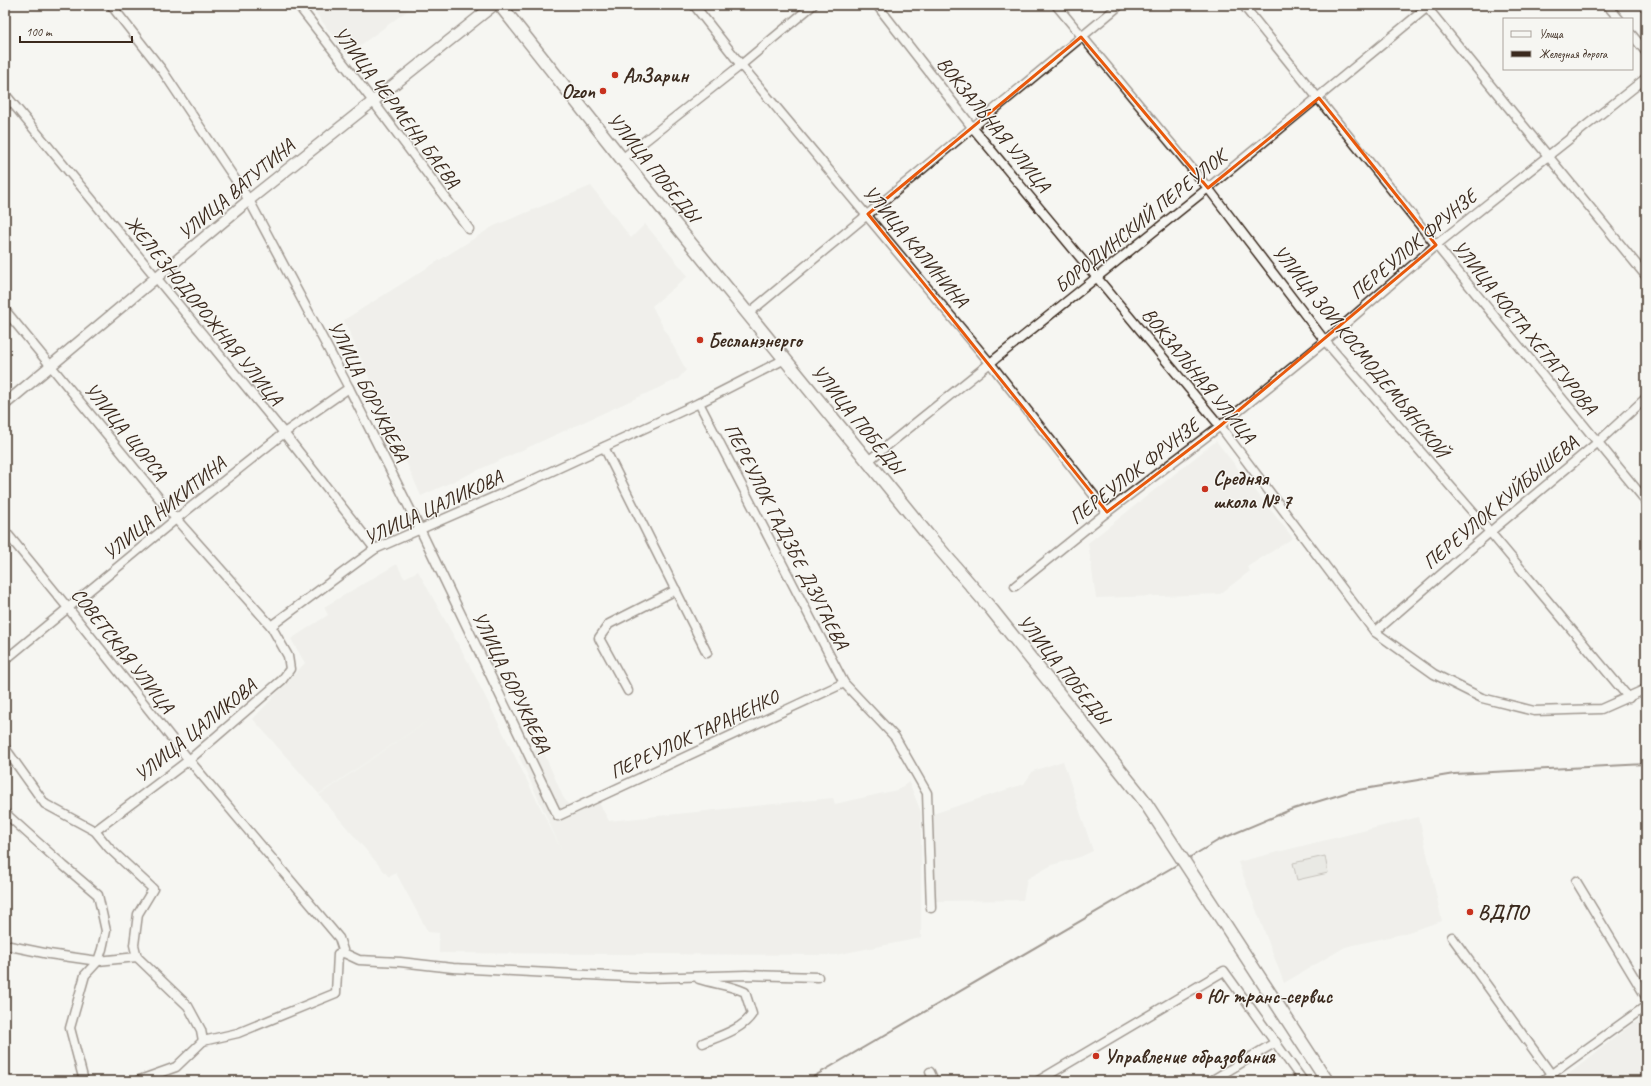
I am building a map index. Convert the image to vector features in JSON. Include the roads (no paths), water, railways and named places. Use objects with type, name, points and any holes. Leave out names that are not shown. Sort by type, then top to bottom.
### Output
[{"type":"main road","name":"УЛИЦА ПОБЕДЫ","points":[[500,5],[622,159],[927,534],[992,610],[1143,799],[1328,1081]]},
{"type":"street","name":"УЛИЦА БОРУКАЕВА","points":[[111,5],[162,70],[249,200],[349,388],[420,529],[558,816]]},
{"type":"street","name":"УЛИЦА ЧЕРМЕНА БАЕВА","points":[[298,5],[469,229]]},
{"type":"street","name":"УЛИЦА ВАТУТИНА","points":[[5,404],[157,279],[249,200],[372,100],[494,5]]},
{"type":"street","name":"УЛИЦА КАЛИНИНА","points":[[694,5],[742,65],[868,214],[990,363],[1107,512]]},
{"type":"street","points":[[622,159],[742,65],[813,5]]},
{"type":"street","name":"ВОКЗАЛЬНАЯ УЛИЦА","points":[[877,5],[972,126],[1220,426],[1375,632],[1434,674],[1482,698],[1534,711],[1601,710],[1646,689]]},
{"type":"street","name":"УЛИЦА ЗОИ КОСМОДЕМЬЯНСКОЙ","points":[[1056,5],[1081,37],[1208,188],[1325,341],[1490,532],[1629,698]]},
{"type":"street","points":[[748,313],[1120,5]]},
{"type":"street","name":"УЛИЦА КОСТА ХЕТАГУРОВА","points":[[1243,5],[1436,245],[1646,501]]},
{"type":"street","points":[[1607,5],[1618,18]]},
{"type":"street","points":[[1427,6],[1646,276]]},
{"type":"street","name":"БОРОДИНСКИЙ ПЕРЕУЛОК","points":[[868,461],[1319,98],[1427,6]]},
{"type":"street","points":[[1633,36],[1646,52]]},
{"type":"street","name":"ПЕРЕУЛОК ФРУНЗЕ","points":[[1015,586],[1107,512],[1220,426],[1325,341],[1436,245],[1646,78]]},
{"type":"street","name":"ЖЕЛЕЗНОДОРОЖНАЯ УЛИЦА","points":[[5,94],[284,433],[375,549]]},
{"type":"street","name":"УЛИЦА ЩОРСА","points":[[5,310],[176,519],[271,626]]},
{"type":"street","name":"УЛИЦА ЦАЛИКОВА","points":[[95,831],[189,760],[282,680],[290,669],[288,656],[271,626],[375,549],[699,403],[785,359]]},
{"type":"street","name":"УЛИЦА НИКИТИНА","points":[[5,660],[176,519],[284,433],[349,388]]},
{"type":"street","name":"ПЕРЕУЛОК КУЙБЫШЕВА","points":[[1375,632],[1597,442],[1646,398]]},
{"type":"street","name":"ПЕРЕУЛОК ГАДЗБЕ ДЗУГАЕВА","points":[[699,403],[844,683],[895,737],[927,793],[931,908]]},
{"type":"street","points":[[604,447],[707,653]]},
{"type":"street","name":"СОВЕТСКАЯ УЛИЦА","points":[[5,531],[189,760],[339,938],[344,953]]},
{"type":"street","points":[[628,691],[599,638],[609,624],[676,590]]},
{"type":"street","name":"ПЕРЕУЛОК ТАРАНЕНКО","points":[[558,816],[844,683]]},
{"type":"street","points":[[5,748],[45,804],[95,831],[109,848],[153,889],[138,914],[134,945],[137,957],[188,1006],[201,1030],[203,1040]]},
{"type":"street","points":[[5,812],[98,895],[106,931],[98,962],[85,975],[70,1028],[84,1081]]},
{"type":"street","points":[[1576,881],[1646,997]]},
{"type":"street","points":[[1452,937],[1551,1074]]},
{"type":"street","points":[[5,944],[49,954],[98,962],[137,957]]},
{"type":"street","points":[[137,1081],[152,1078],[176,1067],[203,1040],[238,1033],[336,993],[338,954],[344,953],[359,960],[400,962],[453,968],[647,978],[746,975],[818,976]]},
{"type":"street","points":[[1038,1081],[1224,971],[1303,1081]]},
{"type":"street","points":[[692,976],[715,984],[730,986],[744,992],[752,1014],[748,1020],[742,1024],[703,1043]]},
{"type":"street","points":[[1542,1081],[1646,1006]]},
{"type":"street","points":[[1211,1081],[1276,1042]]},
{"type":"street","points":[[930,1072],[934,1081]]},
{"type":"railway","points":[[806,1081],[1219,840],[1290,810],[1352,791],[1454,774],[1646,764]]},
{"type":"place","name":"АлЗарин","points":[[615,75]]},
{"type":"place","name":"Ozon","points":[[603,91]]},
{"type":"place","name":"Бесланэнерго","points":[[700,340]]},
{"type":"place","name":"Средняя школа № 7","points":[[1205,489]]},
{"type":"place","name":"ВДПО","points":[[1470,912]]},
{"type":"place","name":"Юг транс-сервис","points":[[1199,996]]},
{"type":"place","name":"Управление образования","points":[[1096,1056]]}]
